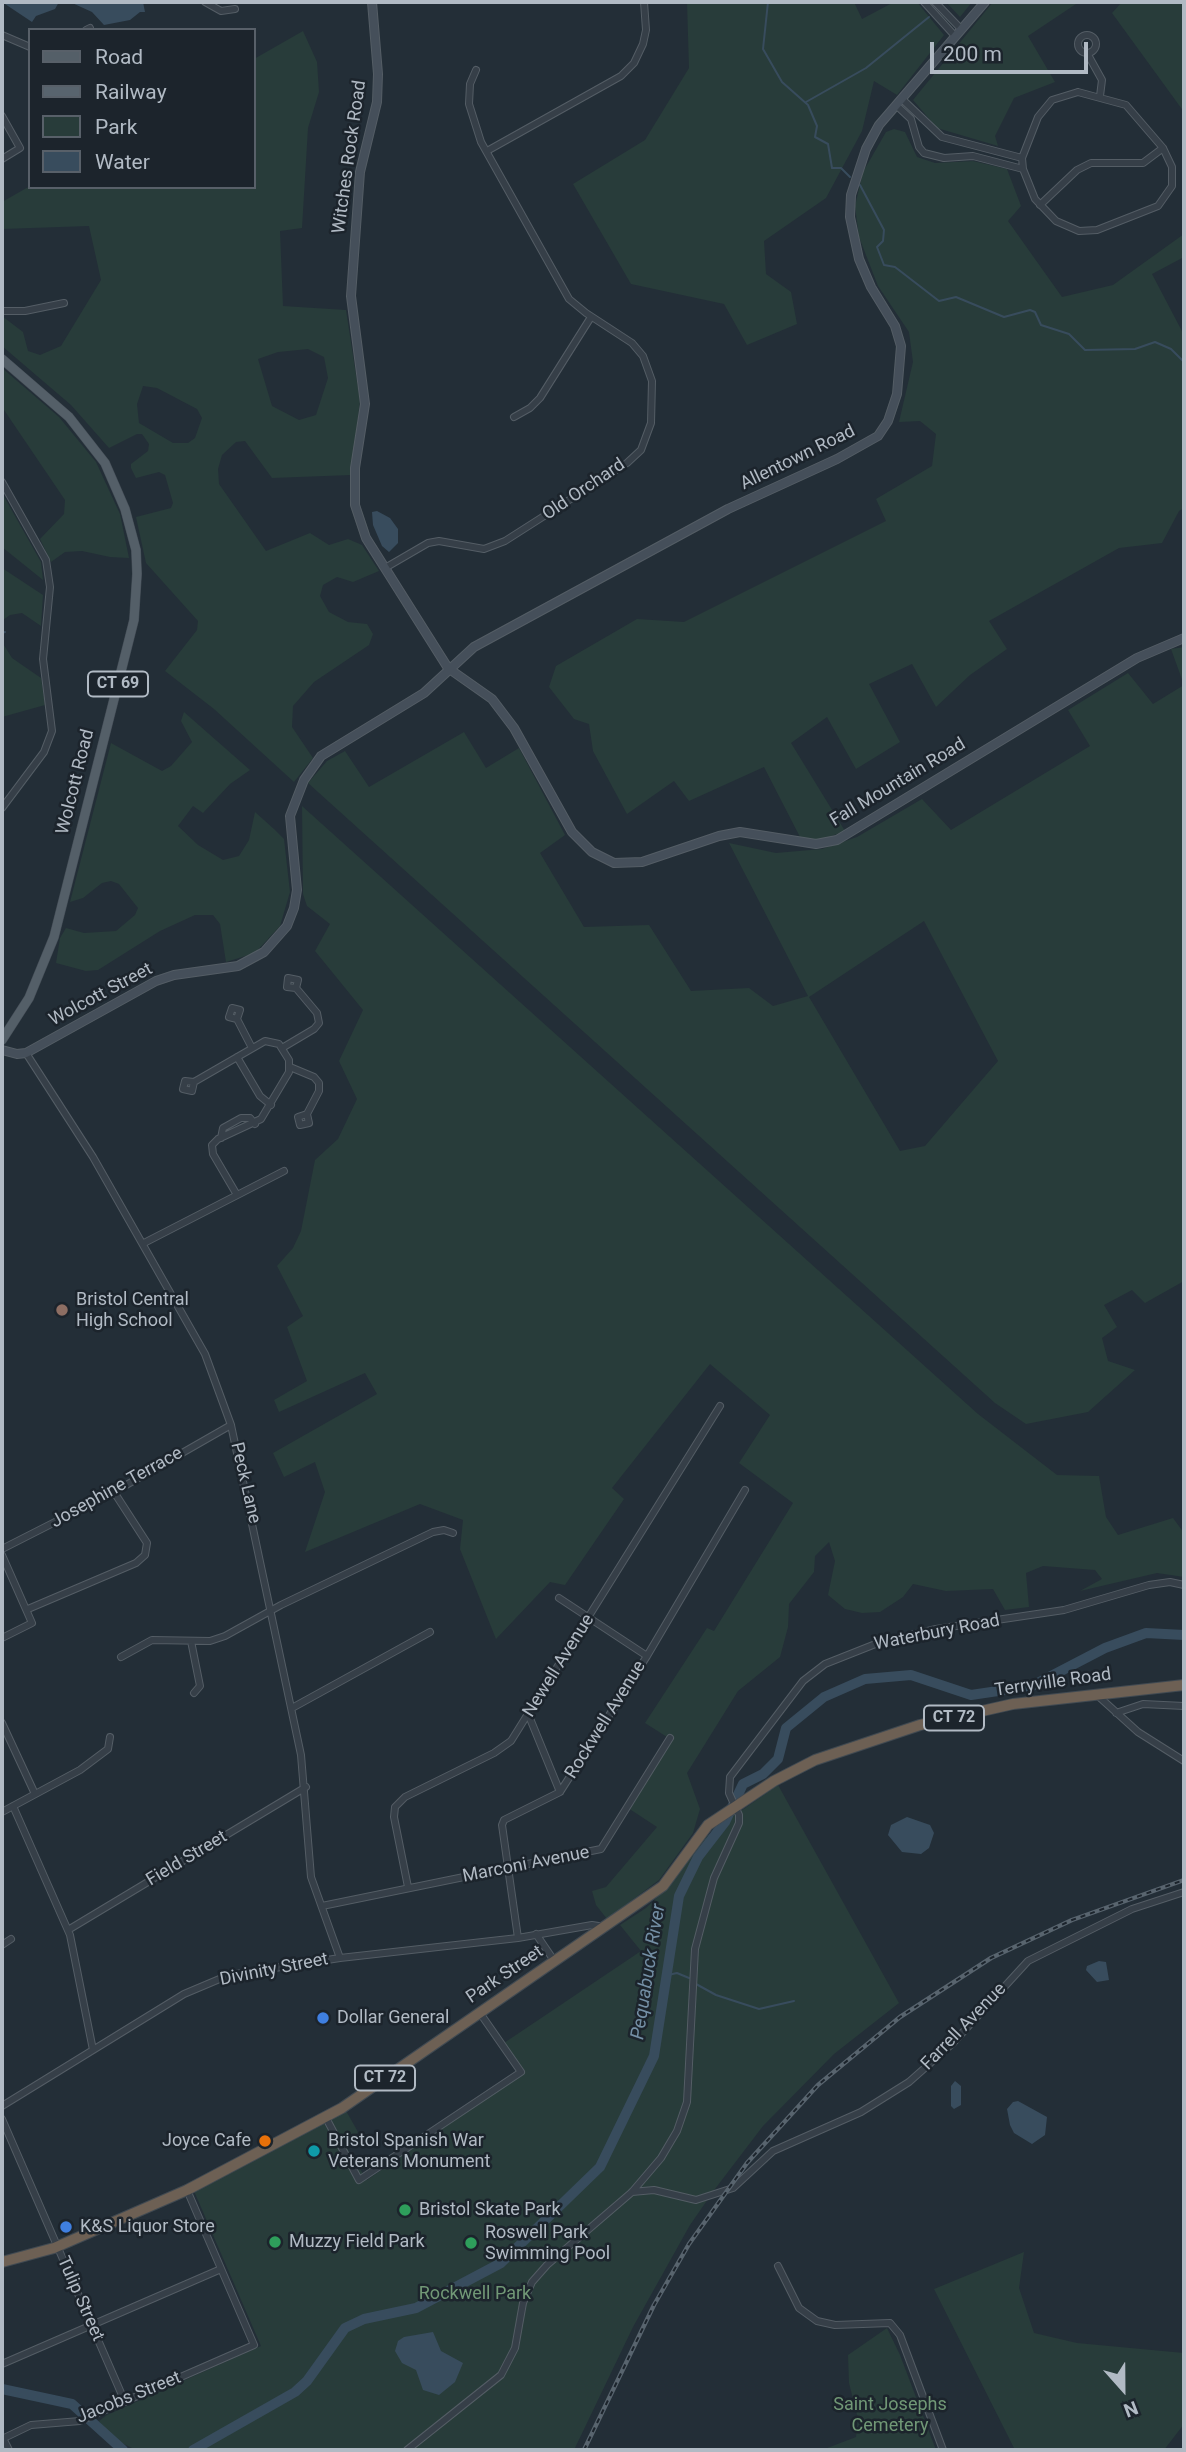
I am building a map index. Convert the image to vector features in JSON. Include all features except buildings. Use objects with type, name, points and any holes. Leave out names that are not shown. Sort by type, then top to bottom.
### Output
[{"type":"highway","name":"Terryville Road","points":[[735,1804],[815,1760],[920,1725],[1013,1704],[1184,1685]]},
{"type":"highway","name":"Park Street","points":[[2,2262],[57,2247],[187,2190],[326,2118],[663,1886],[708,1825],[735,1804]]},
{"type":"main road","name":"Wolcott Road","points":[[2,359],[69,417],[105,463],[125,509],[138,572],[131,631],[54,937],[29,998],[2,1040]]},
{"type":"street","points":[[205,2],[221,11],[235,9]]},
{"type":"street","name":"Witches Rock Road","points":[[372,2],[378,74],[377,102],[360,172],[351,296],[365,404],[355,468],[355,505],[366,538],[447,668]]},
{"type":"street","points":[[486,151],[621,76],[634,62],[643,44],[646,30],[644,2]]},
{"type":"street","points":[[924,2],[958,32]]},
{"type":"street","points":[[934,2],[958,32]]},
{"type":"street","name":"Allentown Road","points":[[447,668],[474,647],[570,593],[739,503],[837,459],[878,436],[888,421],[897,394],[901,346],[895,326],[866,276],[854,239],[850,207],[866,149],[879,125],[985,2]]},
{"type":"street","points":[[2,35],[28,46]]},
{"type":"street","points":[[1087,54],[1102,80],[1100,96]]},
{"type":"street","name":"Old Orchard","points":[[385,568],[428,543],[439,541],[473,549],[495,547],[594,485],[641,450],[651,423],[650,367],[632,343],[569,299],[486,151],[472,120],[469,104],[470,84],[476,70]]},
{"type":"street","points":[[1078,92],[1126,105],[1163,148],[1172,167],[1172,186],[1158,206],[1097,230],[1079,231],[1056,221],[1040,205],[1023,169],[1022,158],[1038,117],[1052,100],[1078,92]]},
{"type":"street","points":[[899,102],[942,137],[1022,158]]},
{"type":"street","points":[[899,102],[911,120],[919,148],[924,153],[944,158],[973,156],[1023,169]]},
{"type":"street","points":[[2,116],[20,148],[2,159]]},
{"type":"street","points":[[1040,205],[1077,170],[1091,163],[1143,163],[1163,148]]},
{"type":"street","points":[[2,310],[25,311],[64,303]]},
{"type":"street","points":[[514,416],[540,398],[592,317]]},
{"type":"street","points":[[2,482],[46,560],[50,587],[43,659],[52,731],[44,752],[2,808]]},
{"type":"street","name":"Fall Mountain Road","points":[[447,668],[492,699],[514,728],[572,832],[592,852],[614,863],[642,862],[719,835],[740,832],[816,844],[837,840],[1137,658],[1184,638]]},
{"type":"street","name":"Wolcott Street","points":[[26,1053],[156,981],[174,975],[238,966],[264,952],[287,926],[294,908],[297,890],[290,816],[304,780],[321,756],[424,693],[447,668]]},
{"type":"street","points":[[282,1048],[314,1029],[319,1023],[317,1013],[296,988]]},
{"type":"street","points":[[237,1020],[252,1048]]},
{"type":"street","points":[[194,1082],[270,1040],[282,1048],[290,1067],[314,1077],[320,1085],[307,1114]]},
{"type":"street","points":[[2,1050],[17,1054],[26,1053]]},
{"type":"street","name":"Peck Lane","points":[[26,1053],[144,1243],[205,1354],[231,1425],[292,1707],[306,1787],[307,1849],[312,1877],[340,1958]]},
{"type":"street","points":[[237,1057],[260,1096],[271,1105]]},
{"type":"street","points":[[237,1195],[212,1150],[214,1142],[255,1124],[271,1105],[290,1067]]},
{"type":"street","points":[[221,1138],[223,1128],[241,1118],[250,1118],[255,1124]]},
{"type":"street","points":[[144,1243],[284,1171]]},
{"type":"street","name":"Newell Avenue","points":[[408,1887],[394,1817],[399,1801],[494,1753],[512,1741],[720,1406]]},
{"type":"street","name":"Josephine Terrace","points":[[2,1549],[114,1492],[231,1425]]},
{"type":"street","name":"Rockwell Avenue","points":[[518,1938],[502,1825],[504,1820],[560,1792],[647,1656],[745,1490]]},
{"type":"street","points":[[28,1609],[136,1563],[145,1555],[147,1544],[114,1492]]},
{"type":"street","points":[[121,1657],[152,1640],[209,1641],[225,1636],[272,1610],[433,1532],[444,1530],[453,1533]]},
{"type":"street","points":[[2,1555],[32,1623],[2,1637]]},
{"type":"street","name":"Waterbury Road","points":[[407,2450],[501,2375],[515,2348],[523,2303],[532,2282],[547,2264],[632,2192],[661,2158],[677,2131],[687,2102],[695,1948],[713,1878],[739,1823],[730,1777],[794,1692],[817,1670],[834,1660],[878,1643],[936,1629],[1064,1610],[1149,1585],[1170,1582],[1184,1585]]},
{"type":"street","points":[[559,1598],[647,1656]]},
{"type":"street","points":[[292,1707],[430,1632]]},
{"type":"street","points":[[191,1641],[200,1686],[194,1693]]},
{"type":"street","points":[[1097,1695],[1138,1732],[1184,1761]]},
{"type":"street","points":[[1116,1713],[1143,1704],[1184,1706]]},
{"type":"street","points":[[529,1716],[560,1792]]},
{"type":"street","points":[[2,1723],[35,1794]]},
{"type":"street","points":[[2,1812],[99,1757],[110,1745],[110,1737]]},
{"type":"street","name":"Marconi Avenue","points":[[322,1906],[595,1852],[607,1845],[670,1738]]},
{"type":"street","name":"Field Street","points":[[68,1930],[306,1787]]},
{"type":"street","points":[[13,1806],[68,1930],[79,1967],[93,2050]]},
{"type":"street","name":"Farrell Avenue","points":[[632,2192],[653,2190],[694,2200],[733,2188],[773,2151],[861,2112],[909,2082],[953,2043],[1028,1961],[1132,1909],[1184,1892]]},
{"type":"street","name":"Divinity Street","points":[[2,2106],[203,1985],[229,1975],[340,1958],[518,1938],[592,1925],[605,1927]]},
{"type":"street","points":[[536,1934],[555,1962]]},
{"type":"street","points":[[2,1945],[11,1940]]},
{"type":"street","points":[[326,2118],[359,2180],[521,2073],[480,2013]]},
{"type":"street","name":"Tulip Street","points":[[2,2119],[125,2402]]},
{"type":"street","points":[[2,2364],[220,2269],[187,2190]]},
{"type":"street","points":[[778,2266],[799,2308],[817,2321],[835,2325],[890,2323],[900,2335],[943,2450]]},
{"type":"street","name":"Jacobs Street","points":[[2,2439],[31,2426],[80,2421],[254,2345],[220,2269]]},
{"type":"street","points":[[2,2439],[9,2450]]},
{"type":"green space","points":[[687,2],[854,2],[862,19],[894,2],[917,2],[944,35],[897,95],[874,81],[862,131],[826,198],[764,241],[766,274],[791,292],[797,324],[747,345],[724,304],[631,284],[573,184],[645,140],[689,68]]},
{"type":"green space","points":[[946,2],[972,2],[960,17]]},
{"type":"green space","points":[[993,2],[1079,2],[1028,36],[1055,82],[1014,98],[995,136],[998,146],[937,128],[913,100]]},
{"type":"green space","points":[[1122,2],[1184,2],[1184,112],[1112,13]]},
{"type":"green space","points":[[303,31],[317,62],[319,92],[308,128],[302,228],[280,231],[283,306],[346,310],[360,401],[351,475],[272,478],[245,441],[236,442],[222,455],[218,469],[219,484],[266,551],[310,533],[329,545],[348,539],[362,545],[379,571],[353,582],[337,577],[323,585],[320,596],[329,612],[348,622],[367,624],[373,634],[369,645],[314,682],[293,706],[292,727],[313,758],[294,782],[214,709],[165,671],[197,630],[198,621],[146,563],[136,517],[171,508],[173,503],[165,475],[159,472],[136,478],[131,468],[131,464],[148,451],[149,444],[142,434],[137,434],[109,448],[71,405],[2,346],[2,316],[23,332],[28,351],[40,355],[61,346],[101,280],[89,226],[2,229],[2,202],[28,187],[256,189],[256,58]],"holes":[[[308,349],[324,357],[328,378],[316,415],[299,420],[272,406],[258,359],[278,352]],[[143,386],[157,388],[197,409],[202,418],[195,438],[188,443],[173,443],[139,423],[137,404]]]},
{"type":"green space","points":[[894,129],[905,132],[917,157],[935,163],[973,161],[1007,169],[1021,206],[1008,221],[1062,297],[1113,285],[1184,234],[1184,257],[1152,274],[1184,335],[1184,508],[1179,511],[1162,543],[1119,548],[989,621],[1007,649],[970,675],[936,707],[912,664],[869,684],[900,742],[856,769],[827,717],[791,743],[845,831],[818,841],[800,837],[764,767],[689,801],[674,781],[627,814],[593,751],[589,724],[574,719],[549,687],[556,666],[637,619],[684,622],[886,521],[876,499],[932,466],[936,434],[920,421],[899,422],[913,362],[909,332],[878,286],[859,237],[855,206],[863,172],[886,132]]},
{"type":"green space","points":[[2,368],[59,417],[96,462],[120,514],[129,558],[82,551],[65,552],[51,562],[40,539],[64,514],[65,500],[2,407]]},
{"type":"green space","points":[[2,493],[41,562],[43,580],[2,547]]},
{"type":"green space","points":[[2,568],[43,595],[41,626],[22,613],[10,615],[3,620],[2,639]]},
{"type":"green space","points":[[2,642],[12,658],[41,678],[45,705],[2,717]]},
{"type":"green space","points":[[1184,647],[1184,685],[1171,649]]},
{"type":"green space","points":[[1128,673],[1153,704],[1184,685],[1184,1281],[1145,1303],[1132,1290],[1104,1305],[1117,1327],[1102,1338],[1108,1361],[1135,1370],[1088,1412],[1026,1424],[995,1403],[308,783],[327,761],[345,751],[369,787],[464,732],[486,768],[519,748],[565,835],[540,853],[584,927],[649,925],[691,991],[749,988],[773,1006],[808,996],[729,843],[776,853],[822,849],[857,837],[922,799],[951,830],[1090,746],[1068,710]],"holes":[[[924,921],[998,1061],[925,1146],[900,1151],[809,997]]]},
{"type":"green space","points":[[184,712],[250,770],[230,784],[203,813],[193,806],[178,826],[198,845],[223,860],[239,856],[249,840],[255,812],[274,829],[284,839],[290,892],[280,926],[255,953],[226,962],[220,924],[213,915],[195,915],[160,931],[98,970],[86,971],[56,963],[60,938],[66,928],[84,933],[116,931],[135,915],[138,908],[119,884],[111,881],[102,883],[83,898],[70,902],[111,743],[162,771],[171,766],[192,742],[181,721]]},
{"type":"green space","points":[[302,806],[978,1414],[1057,1475],[1099,1476],[1106,1517],[1118,1535],[1173,1518],[1184,1533],[1184,1577],[1157,1573],[1080,1591],[1102,1579],[1095,1570],[1043,1566],[1026,1573],[1029,1607],[1005,1610],[993,1589],[946,1591],[913,1584],[903,1597],[880,1612],[862,1613],[845,1609],[828,1595],[835,1561],[829,1542],[815,1556],[814,1572],[789,1604],[788,1627],[780,1657],[738,1691],[687,1773],[700,1809],[693,1833],[659,1880],[607,1919],[596,1905],[592,1891],[606,1887],[657,1827],[625,1806],[667,1737],[645,1723],[707,1628],[714,1631],[793,1503],[739,1463],[770,1415],[710,1364],[612,1488],[624,1499],[565,1585],[550,1582],[496,1639],[460,1549],[463,1520],[420,1504],[305,1552],[325,1492],[315,1462],[284,1477],[273,1453],[377,1394],[365,1373],[279,1412],[274,1400],[307,1381],[287,1327],[303,1316],[277,1266],[293,1248],[301,1231],[315,1160],[338,1139],[357,1099],[339,1061],[363,1010],[315,951],[330,924],[307,906],[303,894]]},
{"type":"green space","name":"Rockwell Park","points":[[778,1785],[899,2003],[834,2054],[763,2126],[715,2189],[690,2225],[633,2327],[574,2450],[136,2450],[108,2436],[99,2421],[107,2415],[261,2346],[194,2191],[345,2109],[358,2132],[345,2145],[367,2180],[524,2071],[504,2043],[641,1951],[620,1925],[646,1908],[669,1886],[702,1841]]},
{"type":"green space","points":[[1024,2252],[1019,2288],[1034,2333],[1077,2343],[1184,2353],[1184,2424],[1164,2450],[1015,2450],[934,2289]]},
{"type":"green space","name":"Saint Josephs Cemetery","points":[[887,2328],[936,2450],[822,2450],[856,2437],[858,2419],[849,2383],[848,2355]]},
{"type":"water","points":[[2,2],[59,2],[55,9],[36,16],[32,22]]},
{"type":"water","points":[[70,2],[143,2],[145,12],[140,12],[130,20],[104,25],[92,12]]},
{"type":"water","points":[[377,511],[390,518],[398,529],[398,543],[389,552],[382,546],[373,525],[372,512]]},
{"type":"water","points":[[907,1817],[930,1825],[934,1833],[929,1848],[921,1854],[902,1852],[888,1835],[891,1825]]},
{"type":"water","points":[[1099,1961],[1106,1962],[1109,1980],[1097,1982],[1086,1970],[1087,1966]]},
{"type":"water","points":[[955,2081],[961,2086],[961,2105],[954,2109],[951,2106],[951,2086]]},
{"type":"water","points":[[1018,2101],[1047,2117],[1045,2135],[1032,2144],[1014,2133],[1010,2125],[1007,2109],[1013,2102]]},
{"type":"water","points":[[433,2332],[441,2351],[463,2363],[455,2382],[439,2395],[423,2390],[416,2370],[402,2363],[395,2351],[398,2341],[404,2337]]},
{"type":"waterway","points":[[768,2],[763,49],[782,82],[808,105],[817,126],[815,137],[828,144],[832,168],[841,168],[850,177]]},
{"type":"waterway","points":[[806,102],[866,68],[929,17]]},
{"type":"waterway","points":[[860,185],[884,230],[883,241],[877,247],[884,265],[895,267],[939,301],[956,297],[1004,317],[1030,310],[1035,312],[1041,325],[1069,334],[1085,350],[1135,349],[1155,342],[1171,349],[1184,362]]},
{"type":"waterway","name":"Pequabuck River","points":[[193,2450],[295,2392],[307,2381],[345,2328],[364,2319],[416,2308],[501,2263],[600,2167],[654,2056],[679,1896],[698,1857],[725,1822],[743,1784],[763,1774],[778,1759],[786,1728],[824,1697],[865,1679],[911,1675],[971,1695],[1032,1686],[1105,1648],[1146,1633],[1184,1635]]},
{"type":"waterway","points":[[668,1975],[677,1973],[689,1978]]},
{"type":"waterway","points":[[696,1984],[716,1995],[759,2009],[794,2001]]},
{"type":"waterway","name":"Pequabuck River","points":[[2,2389],[72,2404],[123,2450]]},
{"type":"railway","points":[[584,2450],[654,2305],[689,2244],[747,2163],[818,2085],[900,2017],[991,1958],[1072,1920],[1184,1880]]},
{"type":"place","name":"Bristol Central High School","points":[[62,1310]]},
{"type":"place","name":"Dollar General","points":[[323,2018]]},
{"type":"place","name":"Joyce Cafe","points":[[265,2141]]},
{"type":"place","name":"Bristol Spanish War Veterans Monument","points":[[314,2151]]},
{"type":"place","name":"Bristol Skate Park","points":[[405,2210]]},
{"type":"place","name":"K&S Liquor Store","points":[[66,2227]]},
{"type":"place","name":"Muzzy Field Park","points":[[275,2242]]},
{"type":"place","name":"Roswell Park Swimming Pool","points":[[471,2243]]}]
